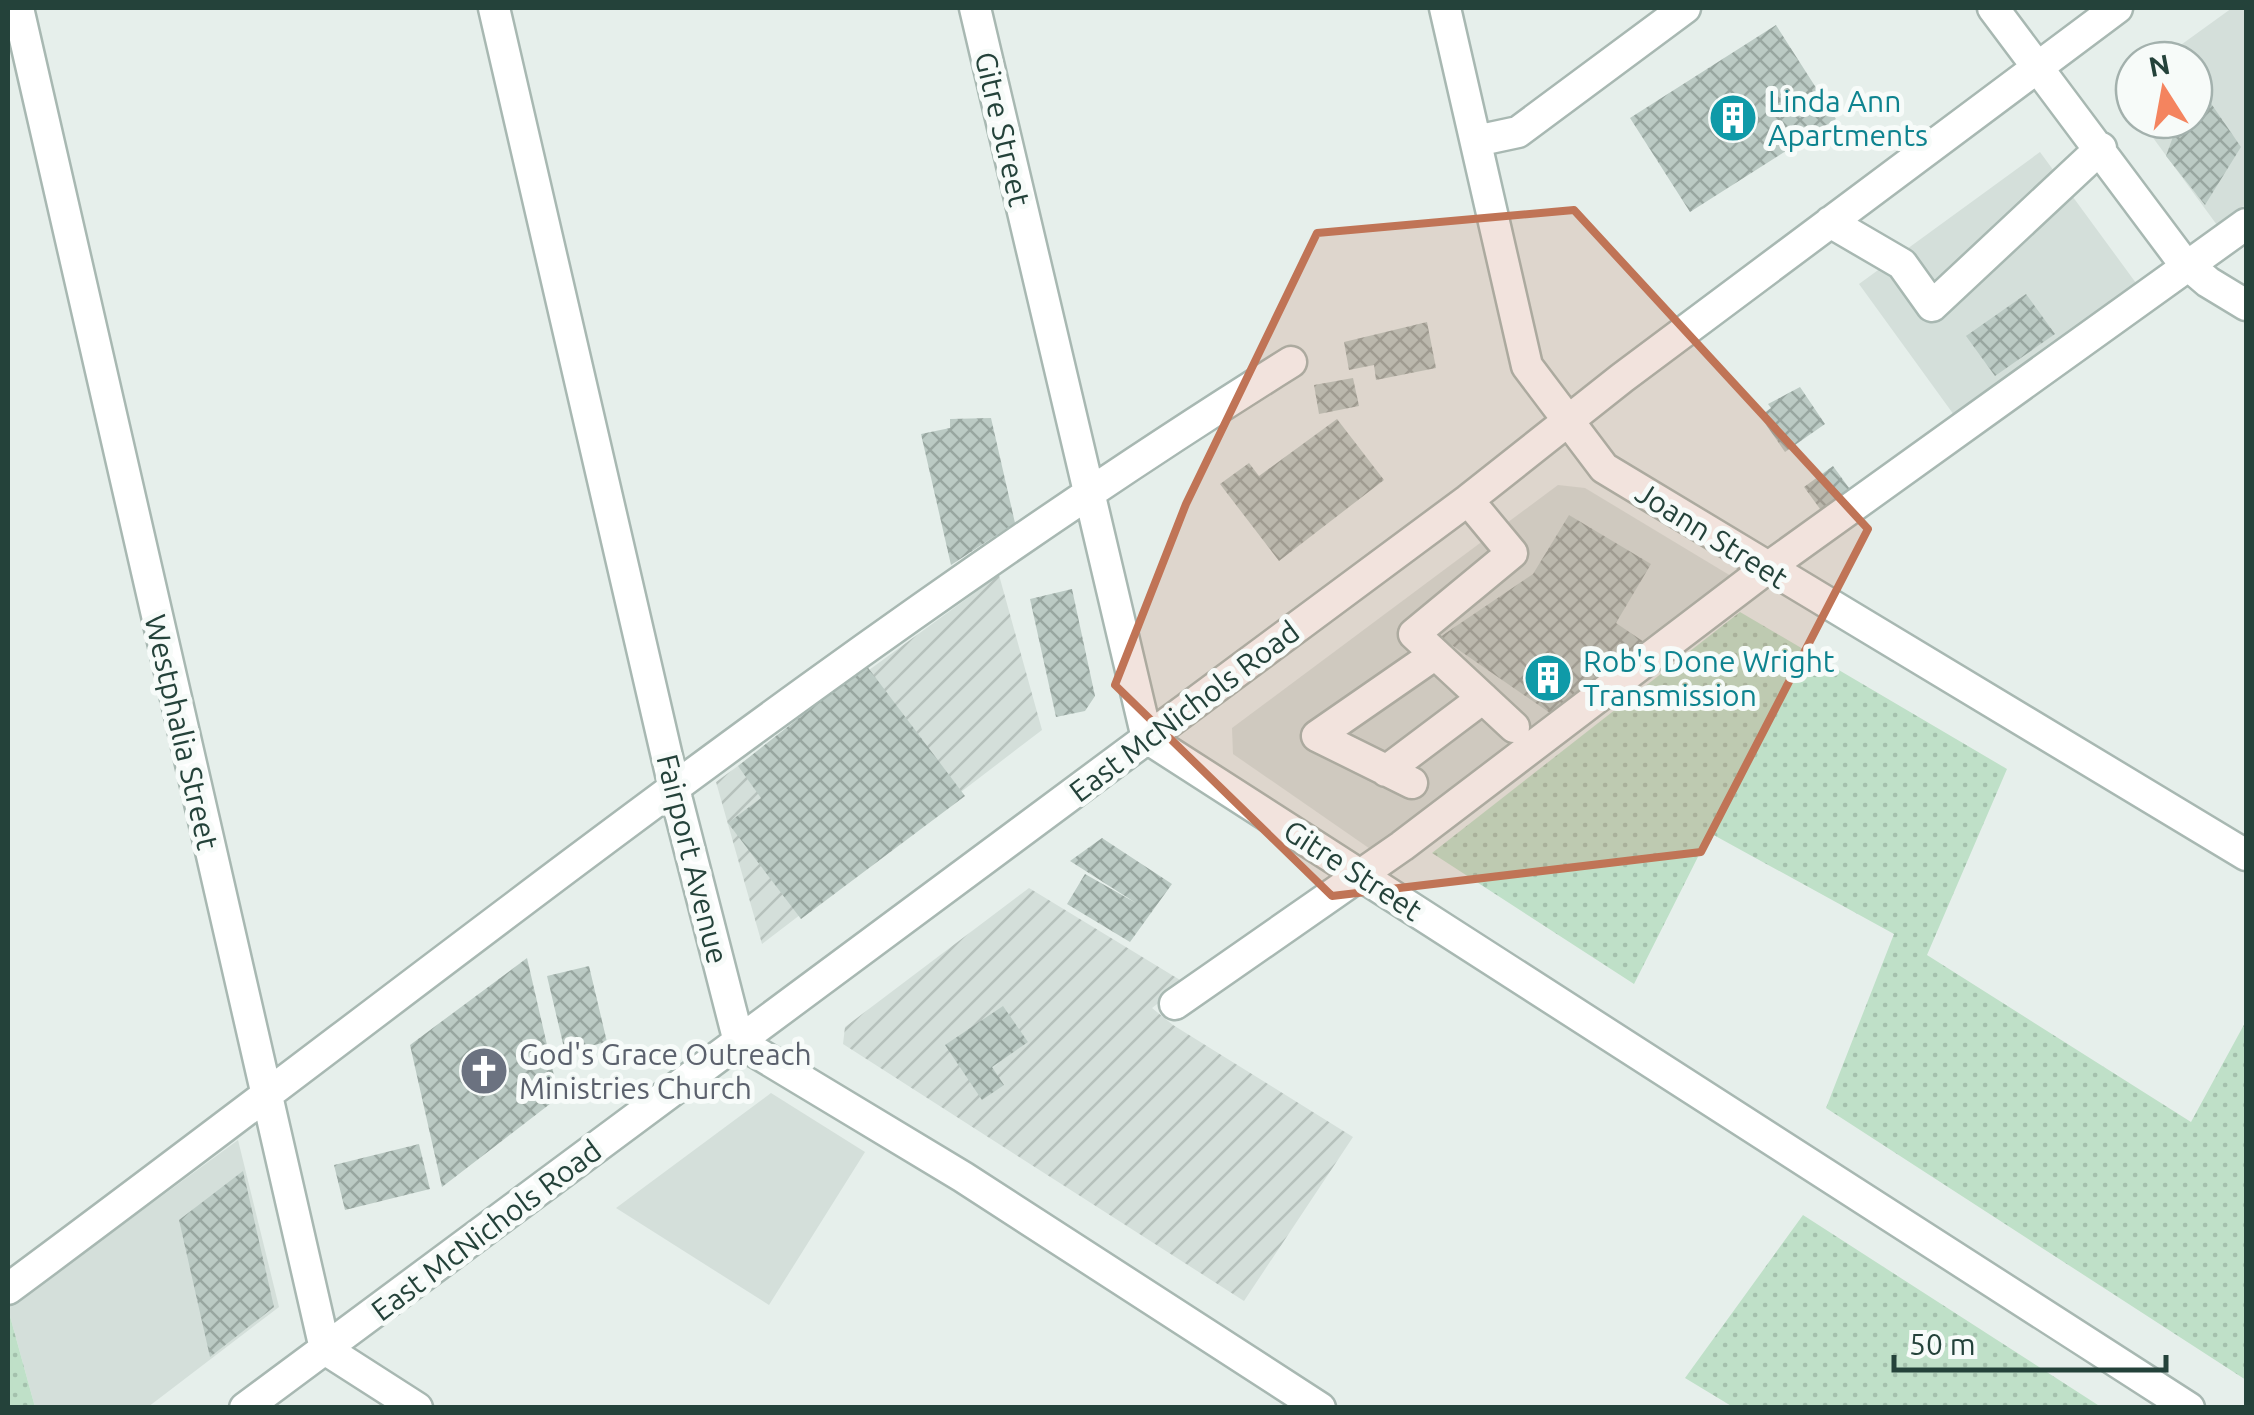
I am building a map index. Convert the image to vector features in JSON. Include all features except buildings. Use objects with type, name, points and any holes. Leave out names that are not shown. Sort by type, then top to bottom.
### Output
[{"type":"street","name":"Westphalia Street","points":[[18,8],[325,1349]]},
{"type":"street","name":"Fairport Avenue","points":[[494,8],[674,785],[739,1042]]},
{"type":"street","name":"Gitre Street","points":[[975,8],[1147,738],[2190,1408]]},
{"type":"street","name":"Joann Street","points":[[1445,8],[1527,366],[1604,468],[2246,855]]},
{"type":"street","points":[[1476,141],[1518,132],[1685,8]]},
{"type":"street","points":[[1994,8],[2190,267],[2246,305]]},
{"type":"street","name":"East McNichols Road","points":[[246,1408],[1468,500],[2117,8]]},
{"type":"street","points":[[1830,222],[1902,264],[1932,306],[2101,148]]},
{"type":"street","points":[[1175,1004],[1402,846],[1766,569],[2246,224]]},
{"type":"street","points":[[8,1289],[674,785],[1087,492],[1291,362]]},
{"type":"street","points":[[1468,500],[1512,553],[1414,634],[1514,727]]},
{"type":"street","points":[[1434,655],[1317,736],[1400,777],[1483,698]]},
{"type":"street","points":[[739,1042],[963,1177],[1309,1404]]},
{"type":"street","points":[[325,1349],[417,1408]]},
{"type":"highlighted area","points":[[1574,210],[1744,399],[1868,529],[1701,852],[1332,896],[1115,685],[1186,504],[1317,233]]},
{"type":"shaded area","points":[[2232,8],[2246,8],[2246,204],[2217,225],[2155,140],[2214,140],[2214,40],[2188,40]]},
{"type":"shaded area","points":[[2040,152],[2136,283],[1954,415],[1859,284]]},
{"type":"shaded area","points":[[1558,485],[1585,488],[1736,579],[1376,853],[1233,754],[1232,728]]},
{"type":"shaded area","points":[[999,575],[1042,730],[762,944],[716,782]]},
{"type":"shaded area","points":[[1029,888],[1185,983],[1152,1008],[1173,1025],[1353,1137],[1244,1301],[843,1044],[845,1027]]},
{"type":"shaded area","points":[[771,1093],[865,1152],[769,1305],[616,1208]]},
{"type":"shaded area","points":[[238,1140],[279,1307],[148,1407],[35,1407],[8,1309]]},
{"type":"green space","points":[[1740,612],[2007,769],[1927,955],[2191,1122],[2246,1021],[2246,1380],[1826,1108],[1894,934],[1710,833],[1634,984],[1432,853]]},
{"type":"green space","points":[[1803,1215],[2101,1407],[1733,1407],[1685,1378]]},
{"type":"green space","points":[[8,1309],[35,1407],[8,1407]]},
{"type":"place","name":"Linda Ann Apartments","points":[[1733,118]]},
{"type":"place","name":"Rob's Done Wright Transmission","points":[[1548,678]]},
{"type":"place","name":"God's Grace Outreach Ministries Church","points":[[484,1071]]}]
